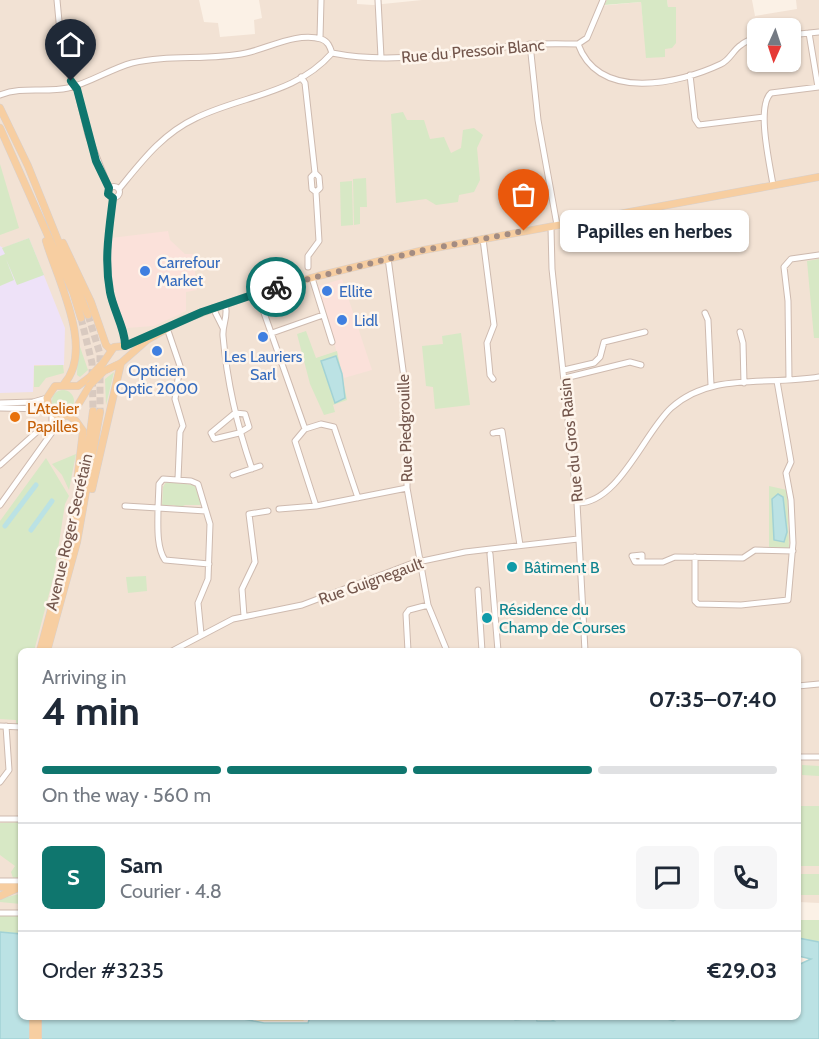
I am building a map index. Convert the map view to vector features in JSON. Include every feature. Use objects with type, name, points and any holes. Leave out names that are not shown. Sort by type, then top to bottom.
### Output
[{"type":"main road","points":[[0,108],[51,222],[85,317],[0,128]]},
{"type":"main road","points":[[66,417],[78,409],[90,381],[103,367],[111,350],[116,346],[125,346],[213,308],[257,293],[388,258],[819,177]]},
{"type":"main road","points":[[38,216],[70,306],[74,333],[74,368],[64,384],[51,389],[47,398],[50,411],[81,426],[84,435],[68,541]]},
{"type":"main road","points":[[51,222],[68,251],[91,302],[106,345],[111,350]]},
{"type":"main road","points":[[77,542],[97,471],[121,363],[127,354],[164,330]]},
{"type":"main road","points":[[125,346],[127,354]]},
{"type":"main road","points":[[103,367],[121,363]]},
{"type":"main road","points":[[64,384],[74,387],[90,381]]},
{"type":"main road","name":"Avenue Roger Secrétain","points":[[41,648],[68,541],[96,412],[77,542],[48,648]]},
{"type":"main road","points":[[0,886],[18,888]]},
{"type":"main road","points":[[0,896],[18,889]]},
{"type":"main road","points":[[33,1020],[33,1039]]},
{"type":"main road","points":[[38,1020],[38,1039]]},
{"type":"street","points":[[57,0],[62,42],[74,86],[96,161],[109,188],[108,194],[113,198]]},
{"type":"street","points":[[320,39],[321,0]]},
{"type":"street","points":[[378,0],[381,57]]},
{"type":"street","points":[[603,0],[587,38],[578,44],[601,75],[616,82],[664,82],[690,75],[723,63],[740,45],[747,42]]},
{"type":"street","points":[[801,34],[819,32]]},
{"type":"street","points":[[773,185],[764,117],[766,98],[771,93],[819,87],[809,33]]},
{"type":"street","points":[[0,95],[25,89],[57,90],[74,86],[132,63],[164,58],[192,59],[226,56],[288,41],[320,39],[328,43],[332,53],[283,89],[193,119],[152,148],[118,189],[119,195],[113,198]]},
{"type":"street","name":"Rue du Pressoir Blanc","points":[[332,53],[414,57],[530,44],[578,44]]},
{"type":"street","name":"Rue du Gros Raisin","points":[[530,44],[538,120],[554,227],[552,269],[577,502],[585,648]]},
{"type":"street","points":[[690,75],[695,119],[699,125],[764,117]]},
{"type":"street","points":[[301,77],[305,83],[315,173],[319,177],[320,188],[316,192],[319,241],[308,256],[308,267]]},
{"type":"street","points":[[109,188],[114,186],[118,189]]},
{"type":"street","points":[[113,198],[106,263],[111,295],[125,336],[125,346]]},
{"type":"street","points":[[483,239],[494,325],[487,343],[490,375],[493,380]]},
{"type":"street","points":[[789,380],[788,301],[784,267],[791,259],[819,255]]},
{"type":"street","name":"Rue Piedgrouille","points":[[388,258],[407,400],[407,488],[428,605],[446,648]]},
{"type":"street","points":[[312,278],[332,342]]},
{"type":"street","points":[[257,293],[305,429]]},
{"type":"street","points":[[223,328],[228,313],[225,304]]},
{"type":"street","points":[[213,308],[223,328],[239,433],[252,469]]},
{"type":"street","points":[[705,313],[708,320],[711,385]]},
{"type":"street","points":[[272,333],[323,315]]},
{"type":"street","points":[[164,330],[180,366],[175,399],[183,426],[180,432],[178,479]]},
{"type":"street","points":[[564,370],[594,363],[600,357],[604,342],[645,332]]},
{"type":"street","points":[[740,332],[743,343],[744,383]]},
{"type":"street","points":[[565,378],[630,362],[641,364]]},
{"type":"street","points":[[577,502],[589,501],[608,492],[669,410],[693,391],[711,385],[819,377]]},
{"type":"street","points":[[695,557],[696,603],[741,605],[788,600],[793,550],[791,500],[786,473],[791,462],[777,381]]},
{"type":"street","points":[[0,403],[33,402],[47,398]]},
{"type":"street","points":[[0,408],[50,411],[51,432]]},
{"type":"street","points":[[235,413],[245,414],[249,427],[239,433],[214,439],[210,433],[235,413]]},
{"type":"street","points":[[0,505],[51,432],[66,417]]},
{"type":"street","points":[[316,506],[295,441],[305,429],[321,424],[334,427],[358,498]]},
{"type":"street","points":[[0,465],[39,430],[51,432]]},
{"type":"street","points":[[493,433],[502,431],[520,545]]},
{"type":"street","points":[[233,475],[260,466]]},
{"type":"street","points":[[201,634],[198,603],[208,579],[209,564],[210,524],[198,484],[194,481],[178,479],[161,480],[158,508],[162,558],[168,562],[209,564]]},
{"type":"street","points":[[279,509],[316,506],[407,488]]},
{"type":"street","points":[[125,506],[206,511]]},
{"type":"street","points":[[244,616],[242,589],[255,562],[247,518],[249,514],[268,511]]},
{"type":"street","name":"Rue Guignegault","points":[[180,648],[201,634],[244,616],[302,605],[421,561],[465,552],[578,539]]},
{"type":"street","points":[[642,562],[695,557],[743,558],[754,550],[793,550]]},
{"type":"street","points":[[490,554],[498,648]]},
{"type":"street","points":[[478,590],[482,648]]},
{"type":"street","points":[[408,648],[406,614],[409,610],[428,605]]},
{"type":"street","points":[[801,686],[819,684]]},
{"type":"street","points":[[0,782],[9,770],[3,726],[18,727]]},
{"type":"street","points":[[801,757],[819,758]]},
{"type":"street","points":[[0,819],[18,819]]},
{"type":"street","points":[[0,881],[18,881]]},
{"type":"street","points":[[0,913],[18,913]]},
{"type":"shaded area","points":[[0,0],[199,0],[204,22],[218,23],[220,37],[255,34],[254,20],[262,18],[259,0],[357,0],[357,4],[373,5],[422,0],[600,0],[598,6],[641,2],[647,58],[665,49],[676,7],[668,7],[667,0],[752,0],[755,16],[797,9],[796,0],[819,0],[819,903],[801,902],[801,648],[18,648],[18,916],[0,916]]},
{"type":"shaded area","points":[[168,231],[170,240],[185,254],[193,254],[197,290],[186,292],[186,311],[154,326],[126,328],[120,318],[110,269],[111,238]]},
{"type":"shaded area","points":[[29,238],[65,328],[64,365],[34,365],[33,392],[0,393],[0,246],[3,248]]},
{"type":"shaded area","points":[[342,279],[372,370],[344,378],[318,286]]},
{"type":"green space","points":[[607,0],[667,0],[668,7],[676,7],[676,43],[672,48],[665,49],[665,57],[646,58],[641,2],[604,5]]},
{"type":"green space","points":[[403,112],[407,120],[424,120],[430,139],[444,137],[451,153],[461,148],[463,130],[474,128],[483,135],[477,148],[480,180],[474,192],[459,195],[458,202],[436,205],[426,199],[396,203],[391,114]]},
{"type":"green space","points":[[0,164],[19,228],[0,235]]},
{"type":"green space","points":[[366,178],[367,207],[360,207],[360,224],[354,225],[353,179]]},
{"type":"green space","points":[[352,181],[353,225],[341,226],[340,182]]},
{"type":"green space","points":[[29,238],[44,275],[17,285],[6,259],[14,280],[0,286],[0,256],[5,254],[2,248]]},
{"type":"green space","points":[[819,259],[819,338],[814,338],[807,261]]},
{"type":"green space","points":[[306,331],[316,358],[337,351],[347,400],[333,405],[335,412],[324,415],[310,384],[297,334]]},
{"type":"green space","points":[[461,333],[470,405],[435,409],[433,387],[426,386],[422,346],[443,344],[442,336]]},
{"type":"green space","points":[[78,341],[88,370],[80,377],[77,375]]},
{"type":"green space","points":[[63,365],[64,373],[46,378],[39,387],[34,387],[34,366]]},
{"type":"green space","points":[[114,372],[106,405],[105,379]]},
{"type":"green space","points":[[63,390],[71,393],[74,401],[71,409],[63,412],[55,409],[52,401],[55,393]]},
{"type":"green space","points":[[76,454],[69,490],[62,475],[52,464]]},
{"type":"green space","points":[[46,458],[69,496],[65,504],[54,575],[35,648],[18,648],[18,724],[16,720],[0,719],[0,521]]},
{"type":"green space","points":[[166,482],[195,485],[201,505],[185,505],[179,508],[174,505],[162,506],[163,487]]},
{"type":"green space","points":[[769,486],[787,490],[789,549],[769,548]]},
{"type":"green space","points":[[146,576],[147,591],[128,593],[126,577]]},
{"type":"green space","points":[[802,765],[819,766],[819,776],[802,775]]},
{"type":"green space","points":[[801,806],[819,806],[819,866],[801,866]]},
{"type":"green space","points":[[18,822],[18,877],[13,878],[11,872],[15,866],[0,855],[0,823]]},
{"type":"green space","points":[[801,874],[819,874],[819,895],[801,895]]},
{"type":"green space","points":[[18,894],[18,904],[0,902],[0,899]]},
{"type":"green space","points":[[0,916],[18,916],[18,934],[0,932]]},
{"type":"green space","points":[[801,920],[819,920],[819,942],[801,939]]},
{"type":"sand","points":[[254,1020],[304,1020],[303,1021]]},
{"type":"water","points":[[336,356],[342,374],[345,398],[335,403],[321,361]]},
{"type":"water","points":[[778,494],[783,497],[787,532],[784,542],[774,540],[772,499]]},
{"type":"water","points":[[0,932],[18,934],[18,1020],[248,1020],[264,1023],[308,1023],[309,1020],[801,1020],[801,964],[811,959],[801,957],[801,939],[819,942],[819,1039],[0,1039]]},
{"type":"waterway","points":[[5,526],[36,485]]},
{"type":"waterway","points":[[31,530],[52,501]]},
{"type":"tunnel","points":[[88,315],[100,354],[100,412]]},
{"type":"tunnel","points":[[81,318],[92,363],[93,411]]},
{"type":"way so far","points":[[276,287],[424,250],[524,231]]},
{"type":"place","name":"Papilles en herbes","points":[[524,231]]},
{"type":"place","name":"Carrefour Market","points":[[145,271]]},
{"type":"place","name":"Ellite","points":[[327,291]]},
{"type":"place","name":"Lidl","points":[[342,320]]},
{"type":"place","name":"Les Lauriers Sarl","points":[[263,337]]},
{"type":"place","name":"Opticien Optic 2000","points":[[157,351]]},
{"type":"place","name":"L'Atelier Papilles","points":[[15,417]]},
{"type":"place","name":"Bâtiment B","points":[[512,567]]},
{"type":"place","name":"Résidence du Champ de Courses","points":[[487,618]]},
{"type":"route","points":[[71,81],[77,89],[96,161],[109,188],[108,194],[113,198],[106,245],[106,263],[111,295],[117,320],[125,336],[125,346],[202,312],[276,287]]}]
